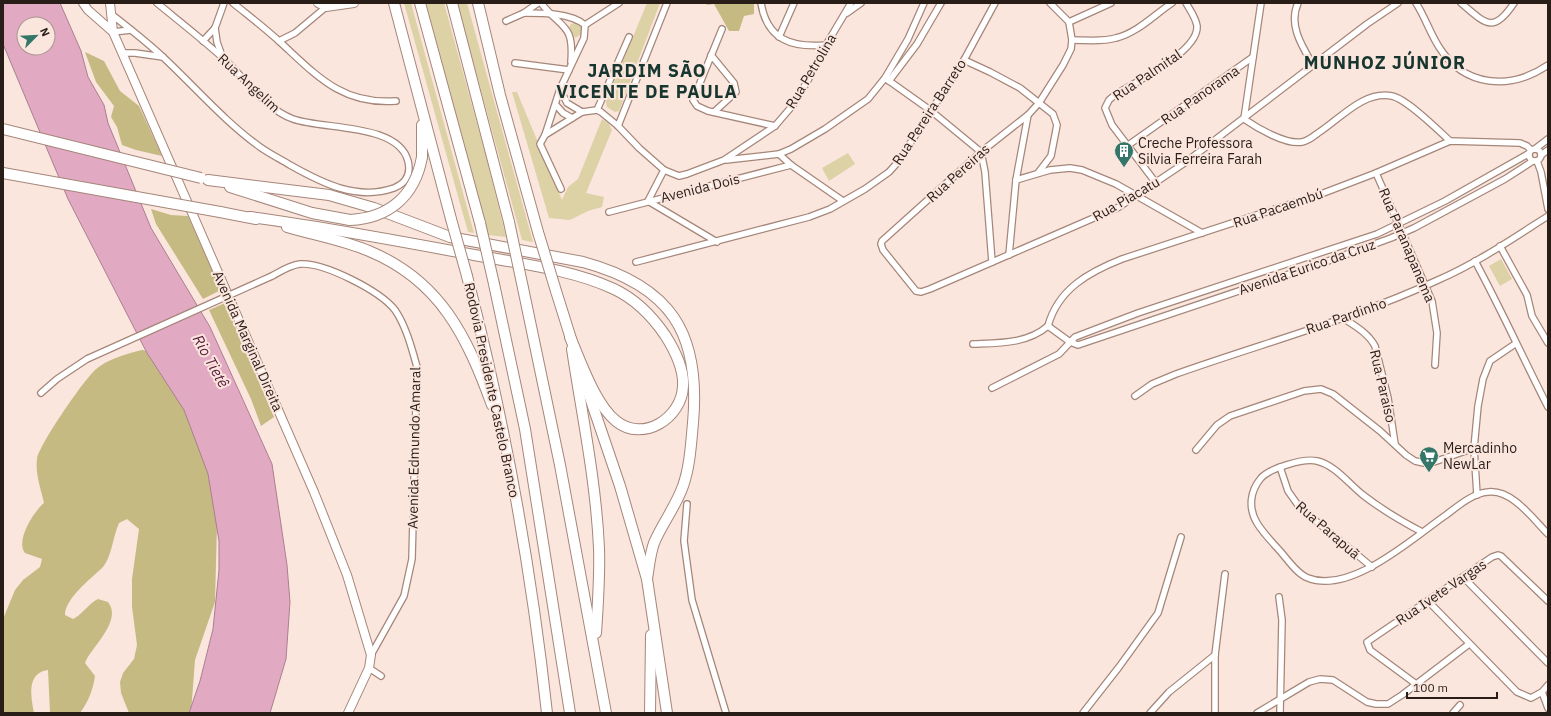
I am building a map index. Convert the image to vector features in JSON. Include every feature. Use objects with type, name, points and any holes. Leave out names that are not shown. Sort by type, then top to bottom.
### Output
[{"type":"highway","name":"Rodovia Presidente Castelo Branco","points":[[394,3],[416,79],[486,350],[504,439],[530,585],[547,713]]},
{"type":"highway","name":"Rodovia Presidente Castelo Branco","points":[[420,3],[480,223],[525,429],[570,713]]},
{"type":"highway","points":[[452,3],[509,222],[560,465],[606,713]]},
{"type":"highway","points":[[472,3],[500,95],[556,292],[591,403],[620,486],[647,579],[667,713]]},
{"type":"highway","points":[[478,3],[500,95]]},
{"type":"highway","points":[[3,129],[204,179],[312,213],[339,219],[362,219],[382,213],[399,201],[412,186],[418,174],[422,157],[422,122],[416,79]]},
{"type":"highway","points":[[3,173],[220,212],[316,226],[529,265],[583,277],[616,290],[642,308],[651,317],[673,349],[682,375],[683,385],[679,405],[673,414],[666,420],[647,428],[637,429],[617,422],[601,403],[570,337]]},
{"type":"highway","points":[[204,179],[329,195],[374,208],[450,237],[583,262],[605,268],[636,282],[651,293],[668,309],[678,322],[691,354],[695,386],[694,414],[687,472],[683,487],[653,545],[647,579]]},
{"type":"highway","points":[[246,216],[361,248],[391,262],[416,279],[442,305],[464,336],[482,379],[504,439]]},
{"type":"highway","points":[[570,337],[592,475],[598,523],[599,579],[595,652],[612,713]]},
{"type":"highway","points":[[650,713],[651,605]]},
{"type":"main road","name":"Avenida Marginal Direita","points":[[82,3],[113,32]]},
{"type":"main road","name":"Avenida Marginal Direita","points":[[110,3],[113,32],[314,492],[347,575],[371,655]]},
{"type":"main road","points":[[318,3],[326,7],[351,3]]},
{"type":"main road","name":"Avenida Edmundo Amaral","points":[[348,713],[369,668],[371,655]]},
{"type":"street","name":"Rua Angelim","points":[[157,3],[224,58],[259,95],[285,115],[306,122],[370,133],[394,141],[406,155],[410,167],[409,176],[396,187],[371,193],[347,190],[319,180],[269,153],[227,118],[163,57]]},
{"type":"street","points":[[506,22],[524,13],[538,3]]},
{"type":"street","points":[[541,3],[565,28],[571,37],[570,67]]},
{"type":"street","points":[[585,25],[619,3]]},
{"type":"street","points":[[618,126],[667,3]]},
{"type":"street","points":[[760,3],[765,21],[770,30],[779,37],[807,47],[826,45]]},
{"type":"street","points":[[779,37],[794,3]]},
{"type":"street","name":"Rua Petrolina","points":[[724,160],[775,126],[793,105],[851,3]]},
{"type":"street","points":[[845,14],[861,3]]},
{"type":"street","points":[[887,80],[924,3]]},
{"type":"street","points":[[546,135],[582,112],[597,110],[618,126],[639,148],[664,170],[678,176],[724,160],[779,154],[802,143],[868,99],[887,80],[917,44],[941,3]]},
{"type":"street","points":[[1050,3],[1069,22],[1072,40],[1098,41],[1116,38],[1137,28],[1172,3]]},
{"type":"street","points":[[1069,22],[1111,3]]},
{"type":"street","name":"Rua Palmital","points":[[1156,183],[1127,146],[1108,118],[1106,104],[1116,94],[1172,58],[1190,44],[1194,38],[1197,25],[1186,3]]},
{"type":"street","points":[[1261,3],[1244,119],[1270,134],[1292,141],[1302,142],[1325,129],[1369,98],[1393,96],[1403,101],[1450,140]]},
{"type":"street","points":[[1298,3],[1295,9],[1296,33],[1313,65]]},
{"type":"street","name":"Rua Piacatu","points":[[930,289],[1105,214],[1135,197],[1244,119],[1367,24],[1398,3]]},
{"type":"street","points":[[1416,3],[1438,46],[1447,58],[1463,71],[1477,79],[1505,82],[1516,81],[1548,65]]},
{"type":"street","points":[[1460,3],[1484,22],[1491,23],[1503,18],[1514,3]]},
{"type":"street","points":[[203,41],[215,28],[223,6],[234,4],[279,41],[310,71],[342,93],[364,100],[379,102],[396,101]]},
{"type":"street","name":"Rua Pereira Barreto","points":[[636,262],[809,217],[843,201],[877,181],[889,172],[904,152],[964,60],[993,4]]},
{"type":"street","points":[[279,41],[295,33],[326,7]]},
{"type":"street","points":[[524,13],[549,13],[562,17],[577,18],[585,25]]},
{"type":"street","points":[[111,14],[163,57]]},
{"type":"street","points":[[561,189],[540,144],[546,135],[560,89],[584,38],[585,25]]},
{"type":"street","points":[[215,28],[217,42],[224,58]]},
{"type":"street","points":[[722,29],[693,100],[697,106],[714,112],[775,126]]},
{"type":"street","points":[[113,32],[131,30]]},
{"type":"street","points":[[597,110],[628,37]]},
{"type":"street","points":[[908,39],[917,44]]},
{"type":"street","name":"Rua Pereiras","points":[[930,289],[921,292],[916,291],[883,250],[881,244],[891,233],[981,152],[1028,114],[1039,103],[1063,65],[1071,49],[1072,40]]},
{"type":"street","points":[[122,53],[135,53],[163,57]]},
{"type":"street","points":[[711,55],[734,84],[736,92],[714,112]]},
{"type":"street","name":"Rua Panorama","points":[[1127,146],[1253,57]]},
{"type":"street","points":[[964,60],[1006,80],[1053,114],[1057,125],[1051,156],[1038,173]]},
{"type":"street","points":[[515,63],[570,67]]},
{"type":"street","points":[[887,80],[930,110],[981,152],[985,172],[992,262]]},
{"type":"street","points":[[560,89],[567,103],[582,112]]},
{"type":"street","points":[[556,105],[562,113],[572,118]]},
{"type":"street","points":[[1009,255],[1016,180],[1028,114]]},
{"type":"street","name":"Avenida Eurico da Cruz","points":[[992,388],[1059,354],[1075,336],[1378,234],[1532,151],[1548,139]]},
{"type":"street","name":"Rua Pacaembú","points":[[1048,326],[1053,313],[1069,290],[1093,271],[1122,259],[1376,173],[1450,140],[1520,143],[1527,146],[1532,151]]},
{"type":"street","points":[[1535,161],[1548,150]]},
{"type":"street","points":[[1541,155],[1540,152],[1532,151],[1530,160],[1535,161],[1541,172],[1548,209]]},
{"type":"street","points":[[779,154],[791,165],[843,201]]},
{"type":"street","name":"Avenida Eurico da Cruz","points":[[1070,342],[1078,345],[1332,260],[1403,232],[1505,179],[1535,161]]},
{"type":"street","name":"Avenida Dois","points":[[609,212],[791,165]]},
{"type":"street","points":[[1016,180],[1038,173],[1070,168],[1082,170],[1116,184],[1135,197],[1202,233]]},
{"type":"street","points":[[664,170],[648,201],[717,242]]},
{"type":"street","name":"Rua Paranapanema","points":[[1376,173],[1432,301],[1437,333],[1435,365]]},
{"type":"street","name":"Rua Pardinho","points":[[1135,396],[1152,384],[1176,374],[1343,318],[1426,286],[1475,261],[1548,216]]},
{"type":"street","points":[[1500,246],[1527,295],[1532,316],[1548,343]]},
{"type":"street","points":[[1475,261],[1509,326],[1515,344],[1548,407]]},
{"type":"street","name":"Avenida Edmundo Amaral","points":[[41,393],[57,379],[87,359],[291,267],[309,264],[321,266],[367,288],[394,310],[413,351],[417,367],[412,558],[404,596],[371,655]]},
{"type":"street","points":[[1232,282],[1236,292]]},
{"type":"street","name":"Rua Paraíso","points":[[1343,318],[1363,332],[1375,346],[1388,398],[1395,444]]},
{"type":"street","points":[[973,344],[1017,341],[1041,332],[1048,326],[1070,342]]},
{"type":"street","points":[[1477,495],[1474,448],[1478,406],[1486,368],[1490,361],[1515,344]]},
{"type":"street","points":[[1196,450],[1217,425],[1230,416],[1313,390],[1321,389],[1333,394],[1415,461],[1424,463],[1434,462],[1474,448]]},
{"type":"street","points":[[1422,532],[1390,514],[1324,463],[1306,460],[1280,467],[1269,472],[1256,486],[1252,494],[1252,513],[1259,527],[1295,568],[1302,574],[1315,580],[1334,580],[1350,576],[1372,567],[1477,495],[1491,491],[1506,495],[1524,509],[1548,534]]},
{"type":"street","name":"Rua Parapuã","points":[[1280,467],[1288,491],[1300,508],[1372,567]]},
{"type":"street","points":[[687,504],[684,541],[692,600],[726,713]]},
{"type":"street","points":[[1083,713],[1158,613],[1181,537]]},
{"type":"street","name":"Rua Ivete Vargas","points":[[1416,684],[1370,650],[1368,642],[1498,554],[1548,601]]},
{"type":"street","points":[[1215,713],[1215,655],[1225,574]]},
{"type":"street","points":[[1463,577],[1548,663]]},
{"type":"street","points":[[1279,597],[1282,620],[1280,713]]},
{"type":"street","points":[[1428,601],[1516,692],[1531,698],[1542,692],[1548,685]]},
{"type":"street","points":[[1256,713],[1309,682],[1320,679],[1333,680],[1359,698],[1376,704],[1388,704],[1469,644]]},
{"type":"street","points":[[1150,713],[1169,692],[1215,655]]},
{"type":"street","points":[[369,668],[381,676]]},
{"type":"street","points":[[1542,692],[1548,708]]},
{"type":"street","points":[[1453,713],[1460,705]]},
{"type":"shaded area","points":[[404,3],[411,3],[474,233],[468,232]]},
{"type":"shaded area","points":[[426,3],[444,3],[487,160],[506,237],[488,235]]},
{"type":"shaded area","points":[[457,3],[467,3],[533,242],[522,240]]},
{"type":"shaded area","points":[[647,3],[660,3],[619,111],[615,112],[607,107],[606,102]]},
{"type":"shaded area","points":[[706,3],[754,3],[754,14],[744,16],[739,31],[729,31],[714,4],[707,5]]},
{"type":"shaded area","points":[[576,22],[581,27],[582,34],[575,38],[569,27],[571,24]]},
{"type":"shaded area","points":[[85,52],[104,61],[120,91],[139,106],[162,156],[122,145],[117,127],[111,117],[114,106],[96,82]]},
{"type":"shaded area","points":[[512,92],[517,92],[562,200],[568,187],[578,179],[602,119],[609,124],[612,130],[586,193],[604,197],[602,207],[588,211],[570,220],[549,218]]},
{"type":"shaded area","points":[[848,153],[855,164],[829,181],[822,168]]},
{"type":"shaded area","points":[[151,209],[171,215],[188,216],[221,290],[203,299],[156,224]]},
{"type":"shaded area","points":[[1501,259],[1512,279],[1500,286],[1489,266]]},
{"type":"shaded area","points":[[225,303],[274,417],[261,426],[251,399],[209,310]]},
{"type":"shaded area","points":[[142,350],[147,351],[175,385],[208,465],[217,525],[215,602],[195,660],[191,713],[129,713],[121,693],[120,682],[123,673],[134,659],[137,645],[132,607],[132,579],[139,529],[127,519],[119,523],[110,552],[103,567],[74,595],[66,609],[65,615],[73,619],[98,599],[108,602],[112,609],[112,617],[109,625],[85,663],[95,676],[88,700],[83,709],[80,713],[50,713],[48,670],[41,672],[33,681],[31,694],[34,713],[3,713],[3,619],[15,590],[23,580],[40,567],[42,559],[25,553],[22,541],[27,526],[35,512],[44,503],[37,470],[37,459],[45,441],[62,413],[89,376],[100,366],[111,360]]},
{"type":"water","name":"Rio Tietê","points":[[3,3],[60,3],[81,51],[88,77],[104,105],[108,123],[151,228],[210,327],[272,464],[287,565],[290,602],[286,659],[270,713],[189,713],[200,681],[213,629],[219,570],[219,541],[208,474],[184,410],[147,353],[68,199],[3,44]]},
{"type":"place","name":"Creche Professora Silvia Ferreira Farah","points":[[1124,168]]},
{"type":"place","name":"Mercadinho NewLar","points":[[1429,473]]},
{"type":"district","name":"MUNHOZ JÚNIOR","points":[[1385,62]]},
{"type":"district","name":"JARDIM SÃO VICENTE DE PAULA","points":[[647,80]]}]
